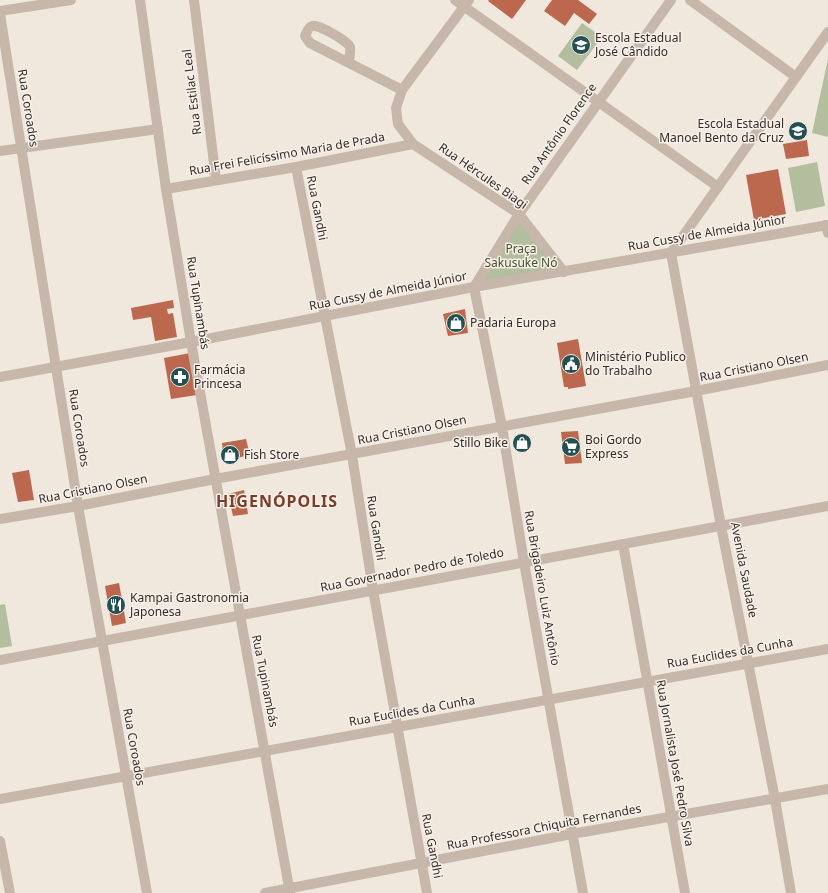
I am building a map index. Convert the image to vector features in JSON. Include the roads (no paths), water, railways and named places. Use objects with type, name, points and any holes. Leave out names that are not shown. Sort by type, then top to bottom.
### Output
[{"type":"street","points":[[0,11],[71,0]]},
{"type":"street","name":"Rua Tupinambás","points":[[140,0],[166,189],[191,342],[239,615],[290,891]]},
{"type":"street","name":"Rua Estilac Leal","points":[[194,0],[216,180]]},
{"type":"street","points":[[454,0],[466,3],[598,102],[718,187]]},
{"type":"street","name":"Rua Antônio Florence","points":[[474,287],[519,214],[671,0]]},
{"type":"street","points":[[690,0],[796,77]]},
{"type":"street","name":"Rua Hércules Biagi","points":[[466,3],[402,90],[396,108],[398,124],[413,144],[519,214],[564,272]]},
{"type":"street","name":"Rua Coroados","points":[[0,14],[78,506],[147,893]]},
{"type":"street","points":[[670,253],[828,32]]},
{"type":"street","points":[[349,63],[402,90]]},
{"type":"street","points":[[0,151],[158,129]]},
{"type":"street","name":"Rua Frei Felicíssimo Maria de Prada","points":[[166,189],[413,144]]},
{"type":"street","name":"Rua Gandhi","points":[[296,166],[352,455],[373,590],[427,893]]},
{"type":"street","name":"Rua Cussy de Almeida Júnior","points":[[0,377],[56,368],[474,287],[670,253],[827,228]]},
{"type":"street","name":"Avenida Saudade","points":[[670,253],[721,526],[775,799],[790,893]]},
{"type":"street","name":"Rua Brigadeiro Luiz Antônio","points":[[474,287],[502,426],[524,562],[583,893]]},
{"type":"street","name":"Rua Cristiano Olsen","points":[[0,519],[78,506],[502,426],[696,392],[828,365]]},
{"type":"street","name":"Rua Governador Pedro de Toledo","points":[[0,660],[828,506]]},
{"type":"street","name":"Rua Jornalista José Pedro Silva","points":[[623,544],[685,893]]},
{"type":"street","name":"Rua Euclides da Cunha","points":[[0,799],[828,649]]},
{"type":"street","name":"Rua Professora Chiquita Fernandes","points":[[265,893],[290,891],[572,834],[828,789]]},
{"type":"street","points":[[0,841],[10,893]]},
{"type":"place","name":"Escola Estadual José Cândido","points":[[581,45]]},
{"type":"place","name":"Escola Estadual Manoel Bento da Cruz","points":[[798,131]]},
{"type":"place","name":"Padaria Europa","points":[[456,323]]},
{"type":"place","name":"Ministério Publico do Trabalho","points":[[571,364]]},
{"type":"place","name":"Farmácia Princesa","points":[[180,377]]},
{"type":"place","name":"Stillo Bike","points":[[522,443]]},
{"type":"place","name":"Boi Gordo Express","points":[[571,447]]},
{"type":"place","name":"Fish Store","points":[[230,455]]},
{"type":"place","name":"Kampai Gastronomia Japonesa","points":[[116,605]]},
{"type":"district","name":"HIGENÓPOLIS","points":[[277,501]]},
{"type":"park label","name":"Praça Sakusuke Nó","points":[[521,256]]}]
